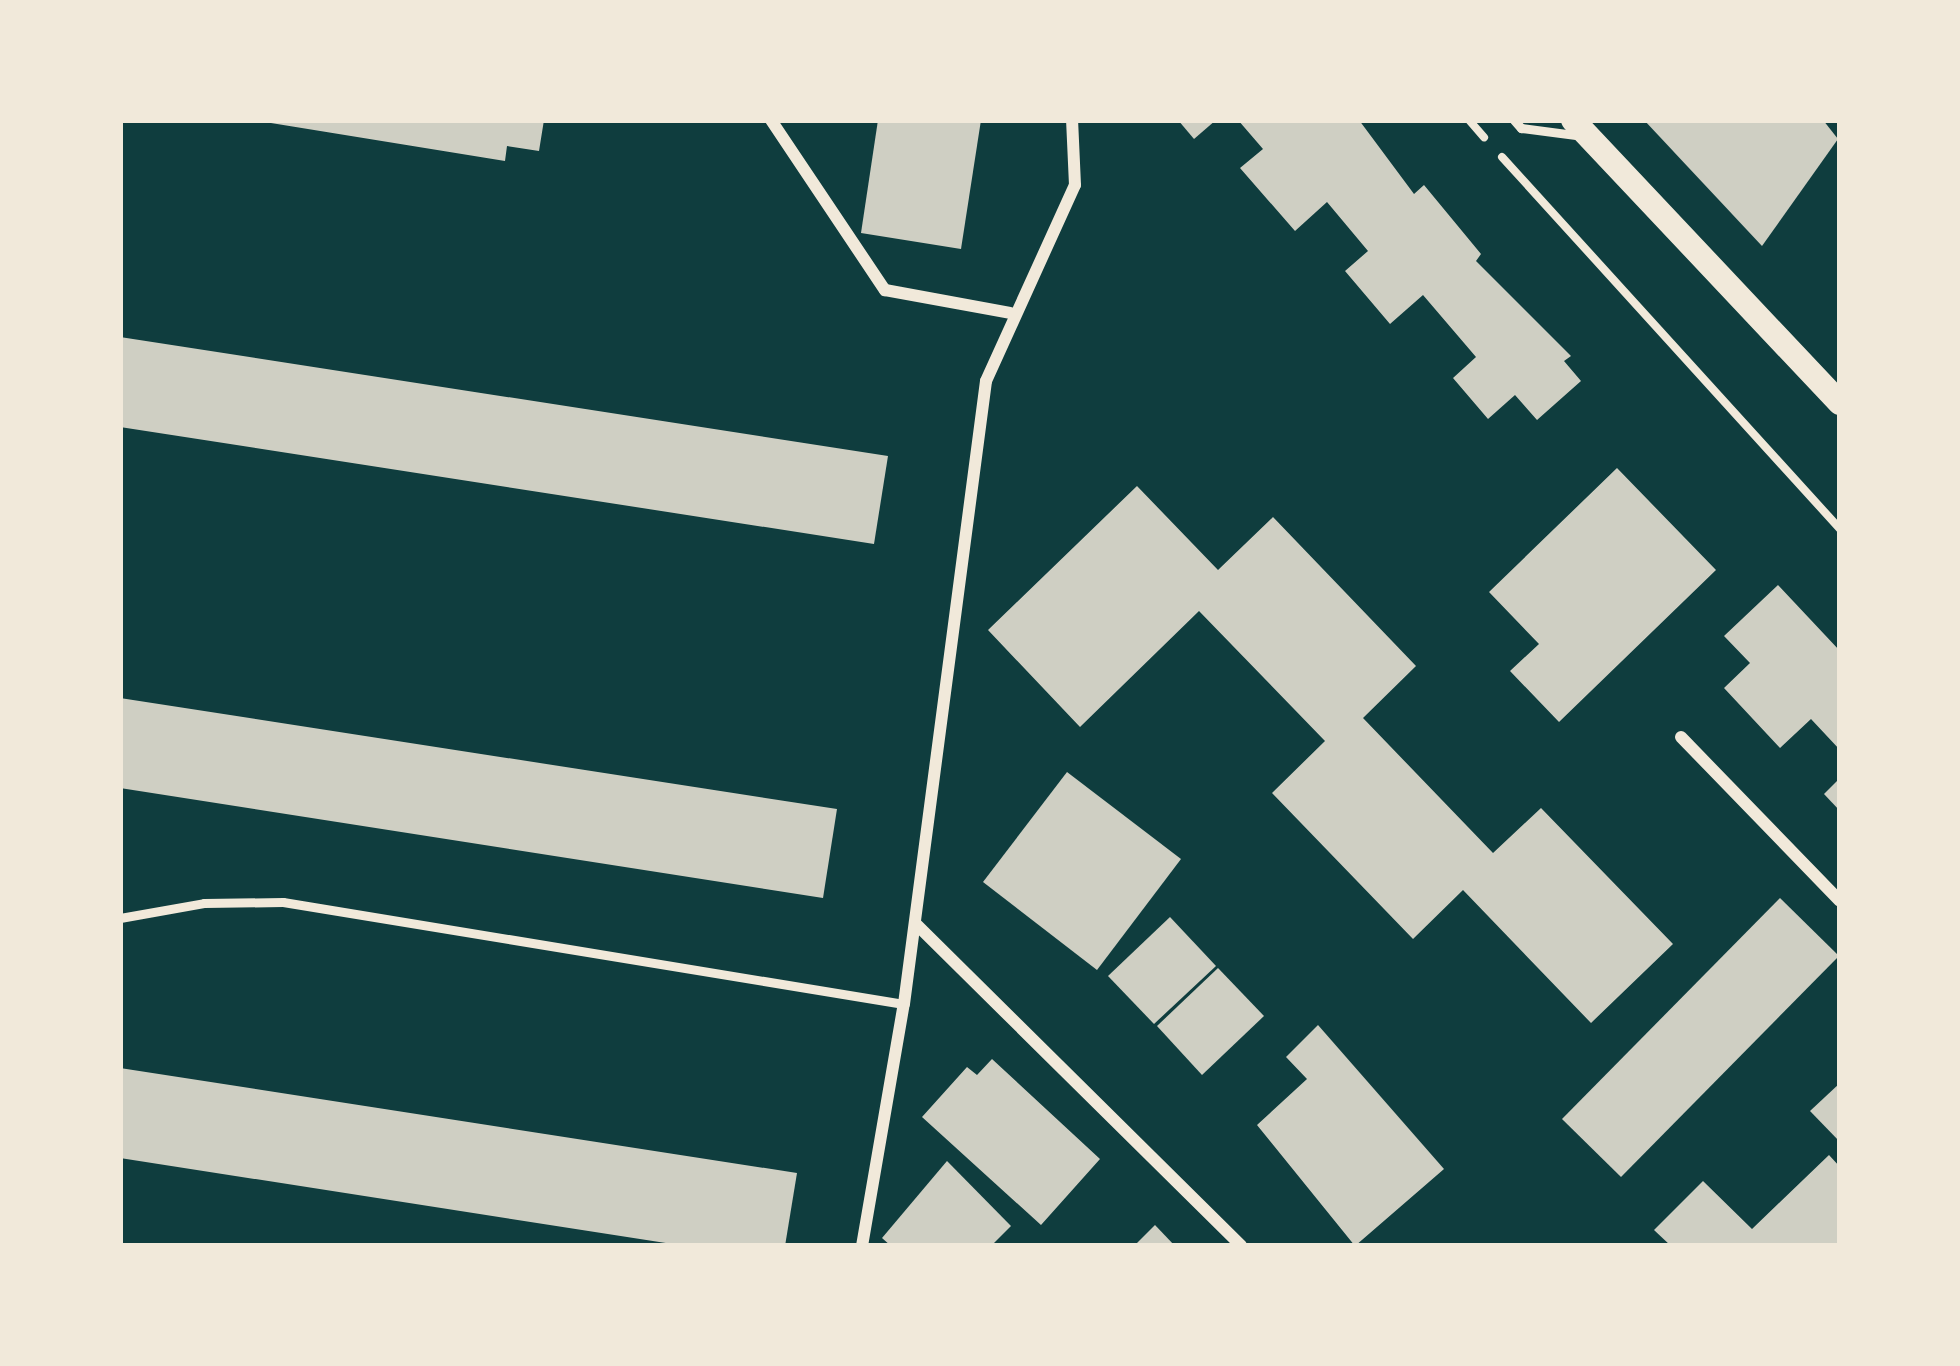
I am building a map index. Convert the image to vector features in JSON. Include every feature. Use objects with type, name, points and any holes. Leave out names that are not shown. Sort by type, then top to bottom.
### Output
[{"type":"main road","points":[[1580,128],[1840,403]]},
{"type":"street","points":[[772,120],[885,290],[1010,313]]},
{"type":"street","points":[[862,1246],[904,1004],[986,381],[1010,313],[1075,185],[1072,120]]},
{"type":"street","points":[[1682,737],[1840,901]]},
{"type":"street","points":[[915,923],[1241,1246]]},
{"type":"lane","points":[[1514,120],[1521,128],[1580,128]]},
{"type":"lane","points":[[120,918],[204,903],[283,902],[904,1004]]},
{"type":"path","points":[[1469,120],[1840,530]]},
{"type":"building","points":[[252,120],[544,120],[539,151],[507,146],[505,161]]},
{"type":"building","points":[[878,120],[981,120],[961,249],[861,233]]},
{"type":"building","points":[[1178,120],[1216,120],[1194,139]]},
{"type":"building","points":[[1238,120],[1359,120],[1414,194],[1424,185],[1481,254],[1476,261],[1571,356],[1564,361],[1581,381],[1537,420],[1515,395],[1488,419],[1453,378],[1476,357],[1423,295],[1390,324],[1345,271],[1368,251],[1327,202],[1295,231],[1240,168],[1263,149]]},
{"type":"building","points":[[1644,120],[1823,120],[1838,139],[1762,246]]},
{"type":"building","points":[[120,337],[888,456],[874,544],[120,427]]},
{"type":"building","points":[[1617,468],[1716,570],[1559,722],[1510,671],[1539,644],[1489,592]]},
{"type":"building","points":[[1137,486],[1218,570],[1273,517],[1416,666],[1363,718],[1493,853],[1541,808],[1673,944],[1591,1023],[1463,890],[1413,939],[1272,793],[1325,741],[1199,611],[1080,727],[988,630]]},
{"type":"building","points":[[1778,585],[1840,651],[1840,750],[1811,719],[1780,748],[1724,688],[1750,663],[1724,636]]},
{"type":"building","points":[[120,698],[837,809],[823,898],[120,788]]},
{"type":"building","points":[[1067,772],[1181,859],[1097,970],[983,882]]},
{"type":"building","points":[[1840,778],[1840,811],[1824,794]]},
{"type":"building","points":[[1780,898],[1839,956],[1621,1177],[1562,1119]]},
{"type":"building","points":[[1170,917],[1216,966],[1154,1024],[1108,976]]},
{"type":"building","points":[[1218,968],[1264,1016],[1202,1075],[1157,1026]]},
{"type":"building","points":[[1318,1025],[1444,1169],[1355,1246],[1257,1125],[1307,1079],[1286,1057]]},
{"type":"building","points":[[992,1059],[1100,1159],[1041,1225],[922,1117],[967,1067],[977,1075]]},
{"type":"building","points":[[120,1068],[797,1173],[785,1246],[685,1246],[120,1158]]},
{"type":"building","points":[[1840,1083],[1840,1142],[1810,1111]]},
{"type":"building","points":[[1829,1155],[1840,1167],[1840,1246],[1671,1246],[1654,1230],[1703,1181],[1752,1229]]},
{"type":"building","points":[[947,1161],[1011,1226],[991,1246],[891,1246],[882,1238]]},
{"type":"building","points":[[1155,1225],[1175,1246],[1134,1246]]}]
